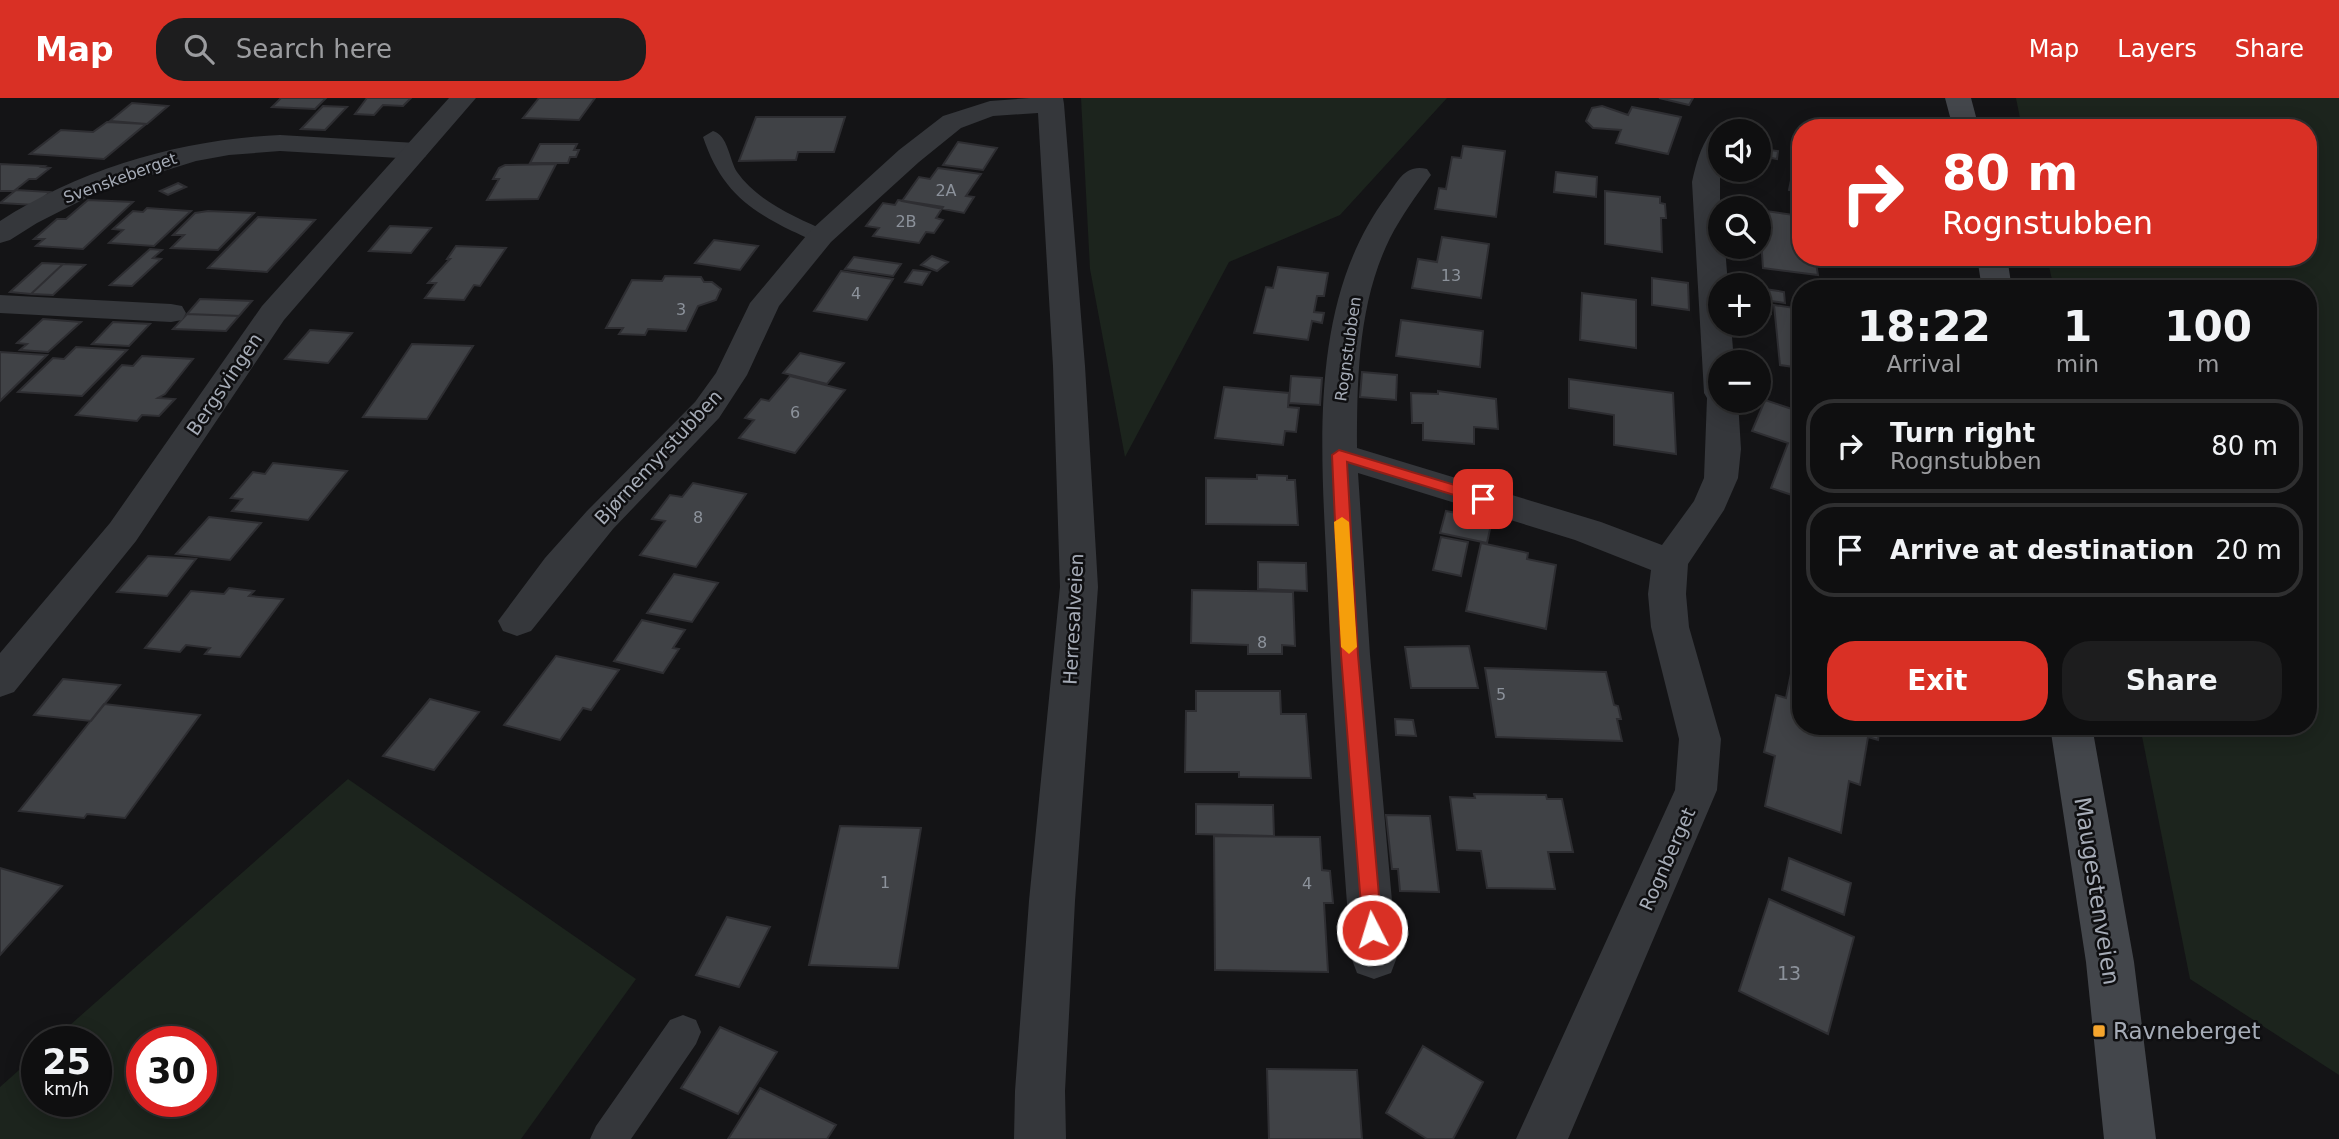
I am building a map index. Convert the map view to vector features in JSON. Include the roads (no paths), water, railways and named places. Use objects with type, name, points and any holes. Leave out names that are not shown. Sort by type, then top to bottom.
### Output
[{"type":"main road","points":[[1958,98],[1963,119]]},
{"type":"main road","name":"Maugestenveien","points":[[2072,735],[2110,962],[2130,1139]]},
{"type":"street","name":"Bergsvingen","points":[[0,681],[123,532],[273,313],[463,98]]},
{"type":"street","name":"Bjørnemyrstubben","points":[[517,621],[600,520],[707,410],[731,375],[765,303],[821,236],[909,156],[952,122],[990,109],[1050,101]]},
{"type":"street","name":"Herresalveien","points":[[1040,1139],[1040,1091],[1052,901],[1079,587],[1069,366],[1050,101]]},
{"type":"street","name":"Svenskeberget","points":[[0,234],[49,205],[110,178],[192,153],[264,144],[416,151]]},
{"type":"street","points":[[1708,173],[1706,183],[1717,350]]},
{"type":"street","name":"Rognstubben","points":[[1374,957],[1350,655],[1339,455],[1342,366],[1351,302],[1362,269],[1397,199],[1417,175]]},
{"type":"street","points":[[0,304],[171,313]]},
{"type":"street","name":"Rognberget","points":[[1542,1139],[1696,790],[1700,738],[1670,627],[1667,594],[1670,562],[1715,494],[1721,478],[1721,413]]},
{"type":"street","points":[[1339,455],[1600,536],[1670,562]]},
{"type":"lane","points":[[713,137],[730,177],[747,195],[786,220],[821,236]]},
{"type":"lane","points":[[609,1139],[683,1032]]},
{"type":"place","name":"Ravneberget","points":[[2099,1031]]}]
